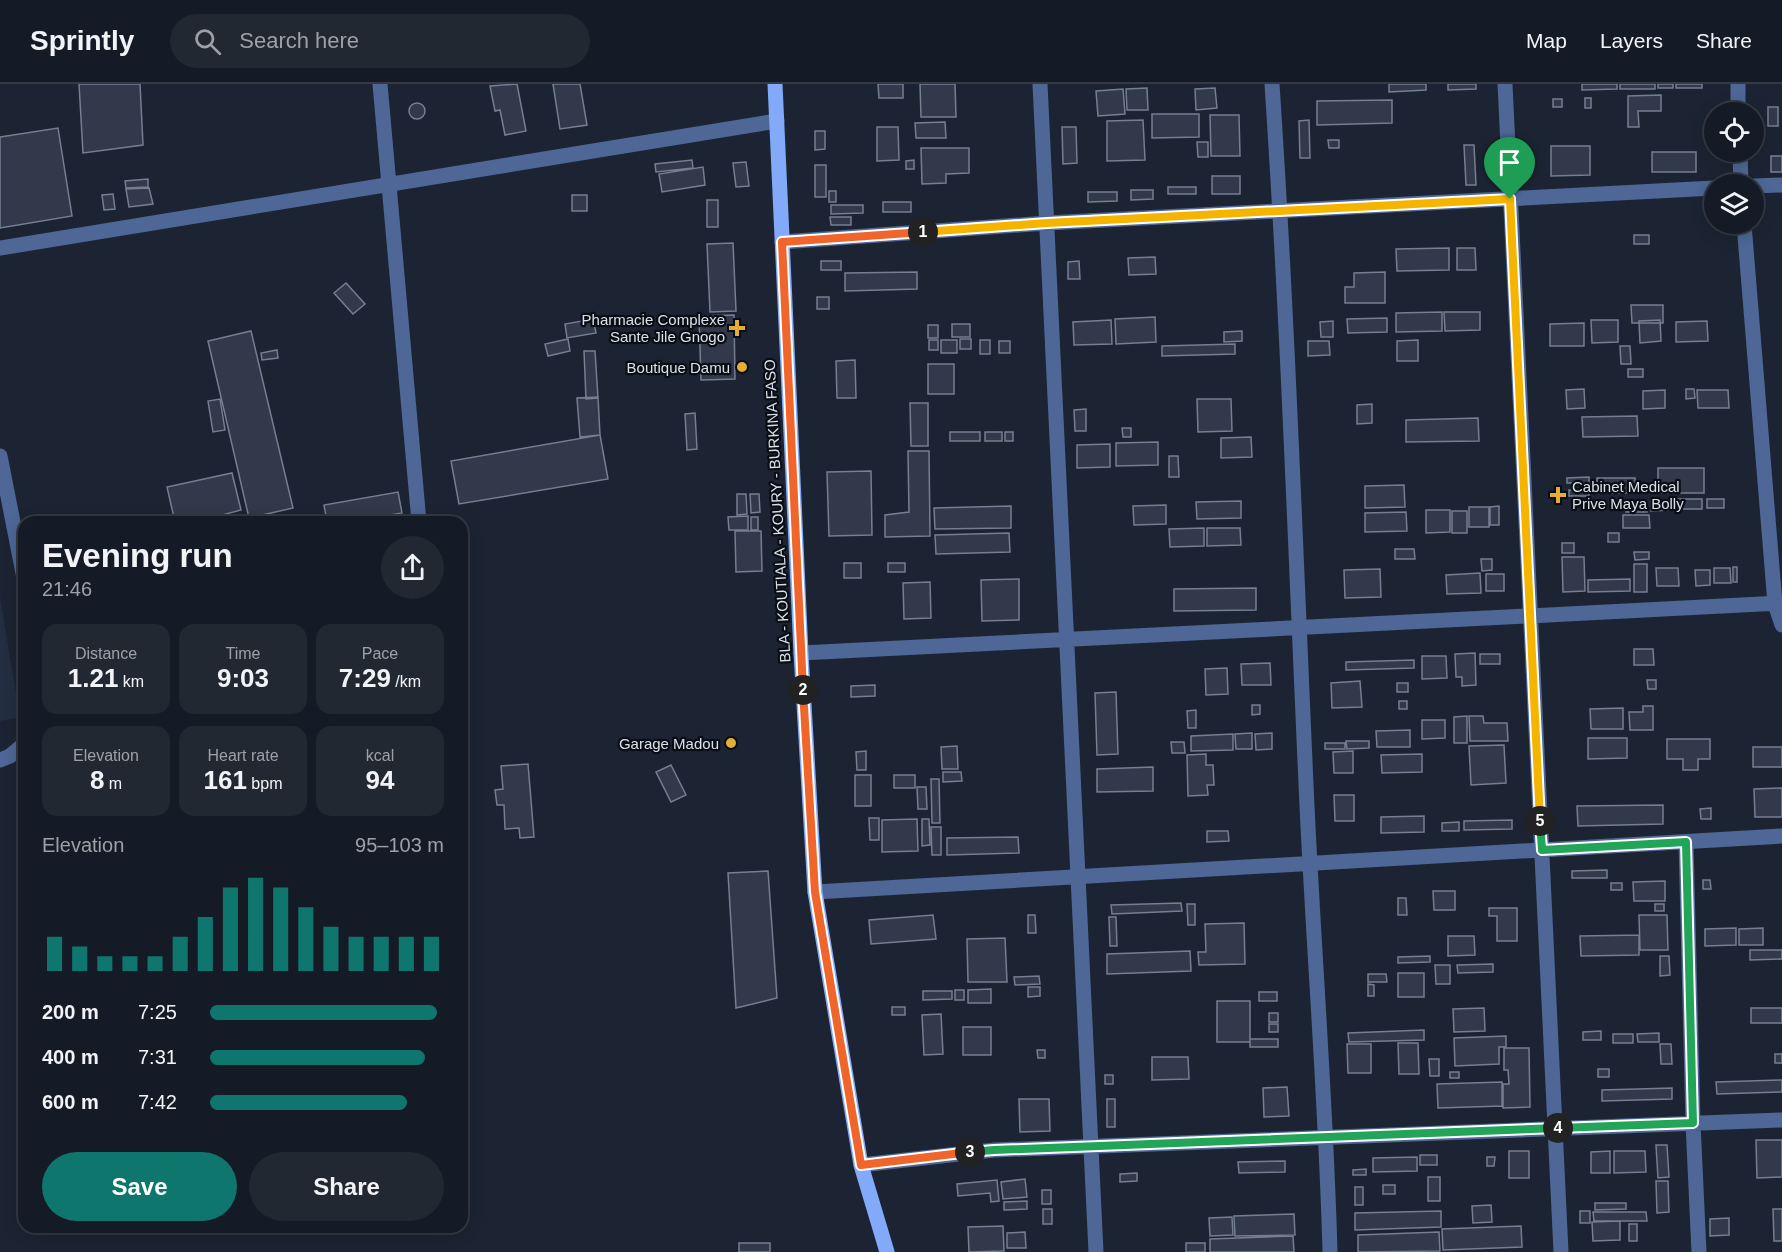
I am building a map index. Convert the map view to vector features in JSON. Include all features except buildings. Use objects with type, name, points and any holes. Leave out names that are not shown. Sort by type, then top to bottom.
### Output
[{"type":"main road","name":"BLA - KOUTIALA - KOURY - BURKINA FASO","points":[[775,84],[801,653],[815,892],[861,1165],[887,1252]]},
{"type":"street","points":[[380,84],[418,516]]},
{"type":"street","points":[[1040,84],[1096,1252]]},
{"type":"street","points":[[1272,84],[1281,211],[1310,863],[1327,1137],[1330,1252]]},
{"type":"street","points":[[1505,84],[1561,1252]]},
{"type":"street","points":[[1738,84],[1738,102]]},
{"type":"street","points":[[0,248],[777,121]]},
{"type":"street","points":[[1764,186],[1782,185]]},
{"type":"street","points":[[782,242],[1047,223],[1704,189]]},
{"type":"street","points":[[1745,234],[1778,604],[1782,625]]},
{"type":"street","points":[[0,456],[18,548]]},
{"type":"street","points":[[801,653],[1778,604]]},
{"type":"street","points":[[1,762],[18,749]]},
{"type":"street","points":[[815,892],[1782,836]]},
{"type":"street","points":[[1686,842],[1693,1123],[1700,1252]]},
{"type":"street","points":[[861,1165],[994,1150],[1782,1120]]},
{"type":"shaded area","points":[[0,597],[18,705],[18,717],[0,721]]},
{"type":"place","name":"Pharmacie Complexe Sante Jile Gnogo","points":[[737,328]]},
{"type":"place","name":"Boutique Damu","points":[[742,367]]},
{"type":"place","name":"Cabinet Medical Prive Maya Bolly","points":[[1558,495]]},
{"type":"place","name":"Garage Madou","points":[[731,743]]},
{"type":"route","points":[[1510,199],[1542,850],[1686,842],[1693,1123],[994,1150],[861,1165],[815,892],[801,653],[782,242],[1047,223],[1510,199]]}]
